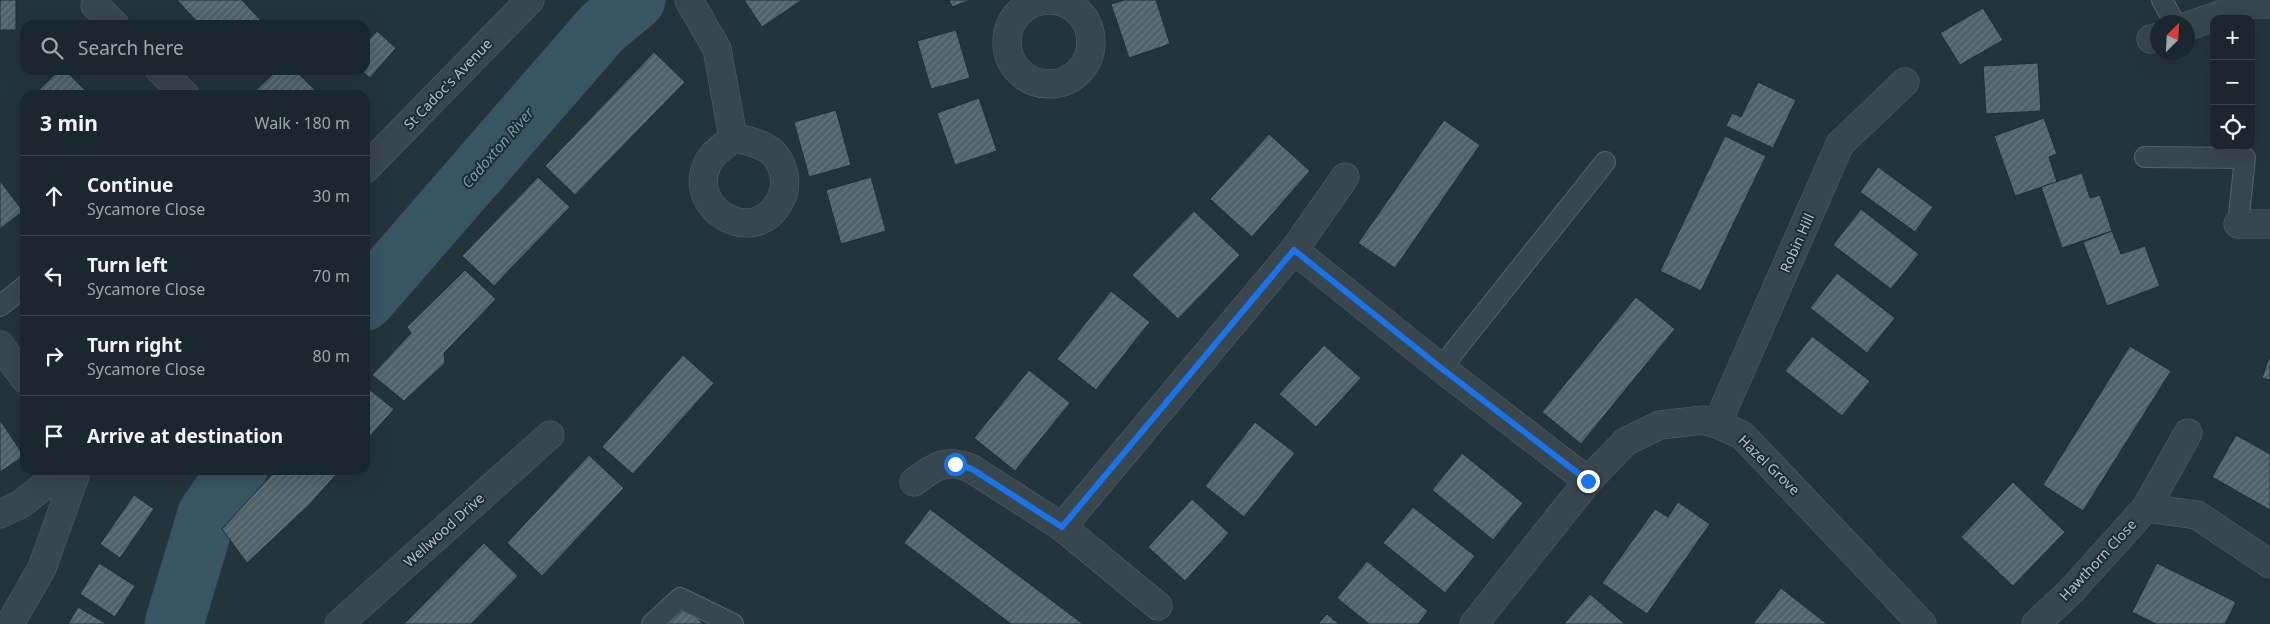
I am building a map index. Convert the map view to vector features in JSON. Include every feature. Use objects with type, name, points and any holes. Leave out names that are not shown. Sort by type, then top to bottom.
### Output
[{"type":"street","name":"St Cadoc's Avenue","points":[[370,164],[530,0]]},
{"type":"street","points":[[689,0],[717,49],[733,137]]},
{"type":"street","points":[[2195,24],[2252,4],[2270,4]]},
{"type":"street","points":[[95,6],[110,20]]},
{"type":"street","points":[[165,75],[180,90]]},
{"type":"street","name":"Robin Hill","points":[[1717,424],[1840,144],[1905,82]]},
{"type":"street","points":[[1062,527],[1294,250],[1345,177]]},
{"type":"street","points":[[2238,224],[2270,224]]},
{"type":"street","points":[[1294,250],[1441,368],[1588,481]]},
{"type":"street","points":[[0,345],[20,373]]},
{"type":"street","name":"Hazel Grove","points":[[1474,624],[1588,481],[1625,442],[1660,425],[1703,420],[1742,435],[1922,624]]},
{"type":"street","points":[[2146,508],[2188,433]]},
{"type":"street","name":"Wellwood Drive","points":[[339,624],[550,435]]},
{"type":"street","points":[[914,482],[936,465],[964,465],[1062,527],[1158,606]]},
{"type":"street","points":[[0,514],[21,504],[58,475]]},
{"type":"street","points":[[10,624],[42,568],[74,475]]},
{"type":"street","name":"Hawthorn Close","points":[[2036,624],[2071,591],[2146,508],[2197,515],[2270,564]]},
{"type":"lane","points":[[2162,0],[2170,15]]},
{"type":"lane","points":[[2145,157],[2245,158],[2238,224]]},
{"type":"lane","points":[[1441,368],[1605,162]]},
{"type":"lane","points":[[0,306],[20,290]]},
{"type":"lane","points":[[652,624],[680,598],[734,624]]},
{"type":"building","points":[[0,0],[16,0],[16,30],[0,30]]},
{"type":"building","points":[[177,0],[242,0],[260,20],[195,20]]},
{"type":"building","points":[[744,0],[802,0],[762,27]]},
{"type":"building","points":[[949,0],[971,0],[952,7]]},
{"type":"building","points":[[1124,0],[1156,0],[1170,44],[1129,58],[1111,4]]},
{"type":"building","points":[[1983,8],[2003,40],[1960,65],[1940,33]]},
{"type":"building","points":[[956,30],[970,78],[931,89],[917,41]]},
{"type":"building","points":[[377,31],[396,48],[370,78],[367,75],[370,75],[370,39]]},
{"type":"building","points":[[654,52],[685,82],[575,195],[545,166]]},
{"type":"building","points":[[2038,63],[2041,111],[1986,114],[1983,66]]},
{"type":"building","points":[[54,75],[70,75],[85,90],[39,90]]},
{"type":"building","points":[[272,75],[300,75],[315,90],[256,90]]},
{"type":"building","points":[[1758,82],[1796,100],[1773,148],[1726,126],[1732,113],[1741,117]]},
{"type":"building","points":[[979,98],[997,151],[955,165],[937,113]]},
{"type":"building","points":[[836,110],[851,165],[809,177],[794,122]]},
{"type":"building","points":[[2044,118],[2057,154],[2049,157],[2057,182],[2015,196],[1994,136]]},
{"type":"building","points":[[1444,120],[1480,145],[1395,268],[1358,243]]},
{"type":"building","points":[[1269,134],[1310,171],[1252,237],[1210,199]]},
{"type":"building","points":[[1725,136],[1766,156],[1701,291],[1660,271]]},
{"type":"building","points":[[1878,167],[1933,207],[1915,232],[1860,192]]},
{"type":"building","points":[[2082,173],[2090,198],[2100,195],[2112,231],[2062,248],[2041,187]]},
{"type":"building","points":[[538,177],[570,207],[494,286],[462,256]]},
{"type":"building","points":[[871,177],[886,231],[841,244],[826,190]]},
{"type":"building","points":[[0,181],[20,207],[20,213],[0,229]]},
{"type":"building","points":[[1861,209],[1919,254],[1891,289],[1833,245]]},
{"type":"building","points":[[1194,211],[1240,255],[1178,319],[1132,275]]},
{"type":"building","points":[[2112,231],[2121,254],[2145,246],[2160,286],[2107,306],[2083,242]]},
{"type":"building","points":[[465,270],[496,299],[444,353],[445,363],[404,401],[372,375],[411,333],[407,327]]},
{"type":"building","points":[[1837,273],[1895,318],[1867,353],[1810,308]]},
{"type":"building","points":[[1111,291],[1150,322],[1096,390],[1057,359]]},
{"type":"building","points":[[1636,297],[1675,329],[1581,444],[1542,412]]},
{"type":"building","points":[[1812,336],[1870,381],[1842,416],[1785,371]]},
{"type":"building","points":[[1324,345],[1361,378],[1316,427],[1279,394]]},
{"type":"building","points":[[2130,346],[2171,371],[2083,511],[2043,485]]},
{"type":"building","points":[[683,355],[714,383],[633,474],[602,447]]},
{"type":"building","points":[[2270,355],[2270,380],[2262,378]]},
{"type":"building","points":[[1029,370],[1070,403],[1015,471],[974,438]]},
{"type":"building","points":[[370,390],[394,409],[370,436]]},
{"type":"building","points":[[0,420],[20,450],[20,459],[0,472]]},
{"type":"building","points":[[1255,422],[1295,453],[1244,517],[1205,486]]},
{"type":"building","points":[[2236,435],[2270,454],[2270,510],[2212,477]]},
{"type":"building","points":[[1462,453],[1523,503],[1493,540],[1432,490]]},
{"type":"building","points":[[589,455],[624,488],[542,576],[507,543]]},
{"type":"building","points":[[271,475],[336,475],[310,504],[247,563],[222,529]]},
{"type":"building","points":[[2013,482],[2065,532],[2013,586],[1961,537]]},
{"type":"building","points":[[134,495],[154,509],[120,558],[100,544]]},
{"type":"building","points":[[1192,499],[1229,533],[1185,581],[1148,547]]},
{"type":"building","points":[[1678,502],[1710,524],[1647,614],[1602,583],[1655,509],[1668,517]]},
{"type":"building","points":[[1413,507],[1475,556],[1445,593],[1383,543]]},
{"type":"building","points":[[930,509],[1083,624],[1011,624],[904,543]]},
{"type":"building","points":[[484,543],[518,576],[471,624],[404,624]]},
{"type":"building","points":[[1367,561],[1428,611],[1418,624],[1369,624],[1337,598]]},
{"type":"building","points":[[99,563],[135,586],[115,617],[80,594]]},
{"type":"building","points":[[2157,563],[2236,602],[2225,624],[2156,624],[2132,612]]},
{"type":"building","points":[[1781,588],[1827,624],[1753,624]]},
{"type":"building","points":[[1590,594],[1625,624],[1564,624]]},
{"type":"building","points":[[78,607],[107,624],[68,624]]},
{"type":"building","points":[[687,607],[703,624],[667,624]]},
{"type":"building","points":[[1327,614],[1339,624],[1318,624]]},
{"type":"waterway","name":"Cadoxton River","points":[[370,295],[602,28],[636,0]]},
{"type":"waterway","name":"Cadoxton River","points":[[174,624],[207,514],[234,475]]},
{"type":"route","points":[[955,464],[964,465],[972,469],[1062,527],[1294,250],[1441,368],[1588,481]]}]
